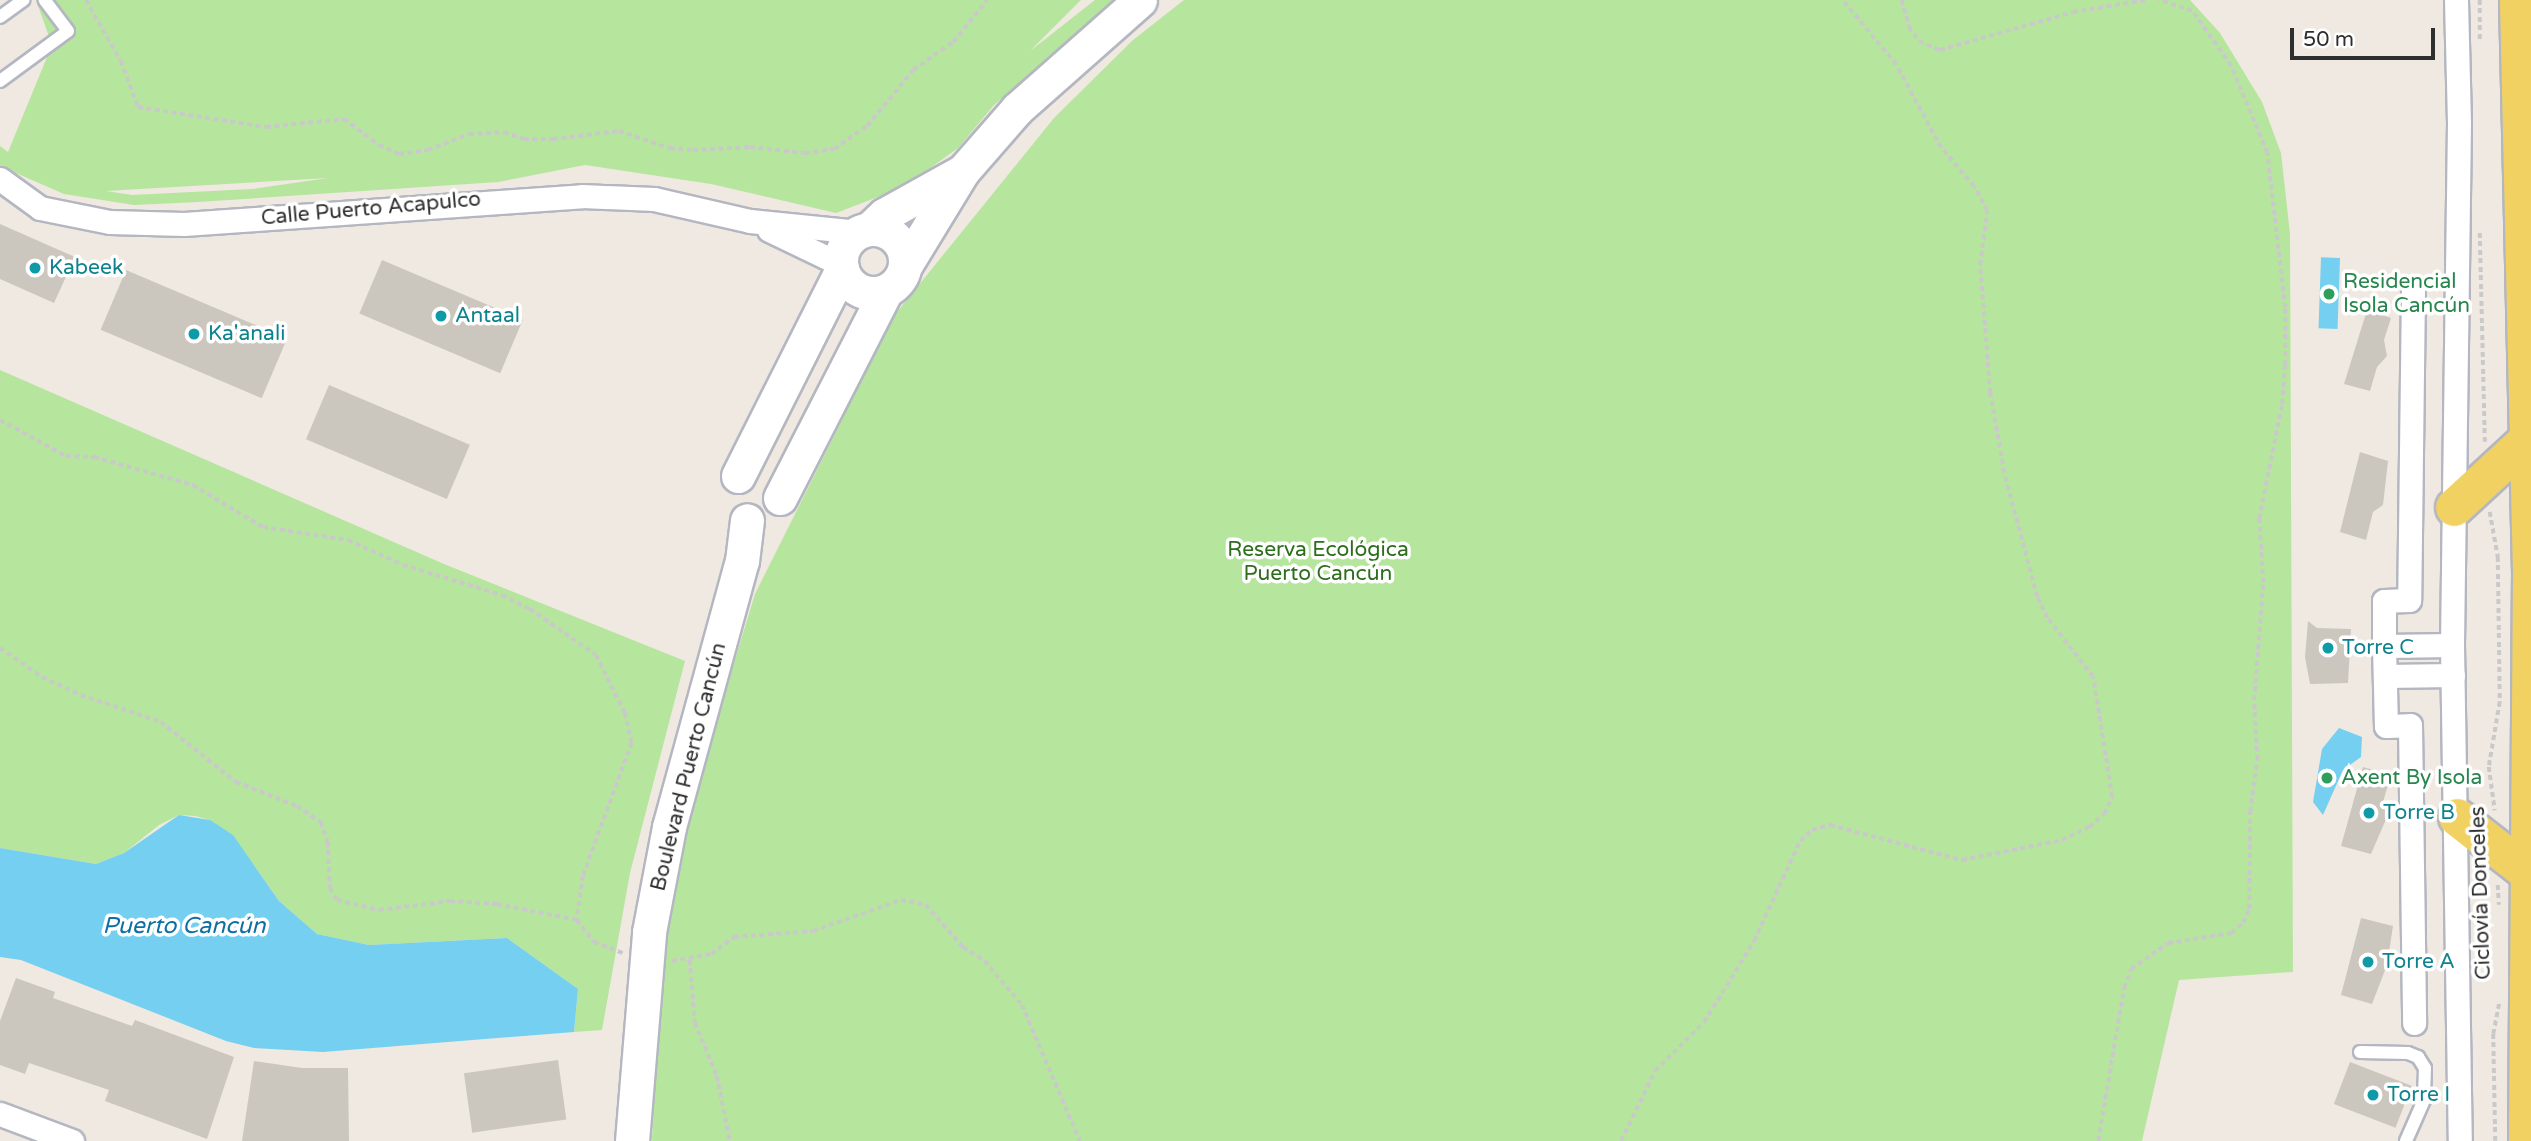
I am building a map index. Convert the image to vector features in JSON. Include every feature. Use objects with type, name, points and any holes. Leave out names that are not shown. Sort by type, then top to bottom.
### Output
[{"type":"main road","points":[[2518,0],[2529,357],[2530,874],[2527,1141]]},
{"type":"main road","points":[[2454,506],[2529,438]]},
{"type":"main road","points":[[2457,817],[2498,846],[2530,874]]},
{"type":"street","points":[[963,171],[884,215],[843,248],[841,266],[728,499],[736,514],[747,520],[767,519],[780,498],[845,363],[963,171],[1017,109],[1140,0]]},
{"type":"street","points":[[2455,0],[2459,123],[2452,645],[2457,817],[2460,1141]]},
{"type":"street","name":"Calle Puerto Acapulco","points":[[0,179],[40,208],[110,222],[184,223],[582,196],[654,199],[750,221],[864,230]]},
{"type":"street","name":"Calle Puerto Acapulco","points":[[750,221],[841,266]]},
{"type":"street","points":[[841,266],[851,286],[861,292],[896,279],[905,255],[893,236],[864,230]]},
{"type":"street","points":[[2413,289],[2409,600],[2384,601],[2384,646],[2386,726],[2410,724],[2414,1023]]},
{"type":"street","points":[[805,343],[845,363]]},
{"type":"street","points":[[738,476],[762,471],[776,482],[780,498]]},
{"type":"street","name":"Boulevard Puerto Cancún","points":[[632,1141],[646,959],[670,827],[742,561],[747,520]]},
{"type":"street","points":[[2384,646],[2452,645]]},
{"type":"street","points":[[2385,676],[2453,676]]},
{"type":"street","points":[[0,1114],[72,1141]]},
{"type":"street","points":[[0,1125],[36,1127]]},
{"type":"lane","points":[[0,17],[23,0]]},
{"type":"lane","points":[[0,81],[68,31],[45,0]]},
{"type":"lane","points":[[2360,1052],[2407,1053],[2418,1057],[2425,1068],[2424,1100],[2406,1141]]},
{"type":"path","points":[[86,0],[121,61],[138,107],[266,127],[344,119],[379,145],[399,154],[428,150],[469,134],[504,132],[524,139],[553,139],[619,131],[670,148],[693,150],[750,147],[805,153],[834,149],[867,126],[913,70],[953,42],[986,0]]},
{"type":"path","points":[[1621,1141],[1655,1071],[1704,1022],[1755,941],[1800,841],[1812,830],[1830,825],[1962,860],[2062,840],[2097,821],[2112,797],[2093,677],[2047,618],[2038,597],[2004,473],[1990,393],[1980,265],[1987,211],[1974,187],[1941,148],[1896,65],[1842,0]]},
{"type":"path","points":[[1902,0],[1909,27],[1919,41],[1940,50],[2073,12],[2146,0]]},
{"type":"path","points":[[2098,1141],[2124,988],[2132,968],[2168,943],[2231,933],[2243,923],[2249,909],[2250,812],[2257,760],[2254,700],[2263,583],[2259,519],[2282,404],[2285,365],[2285,308],[2267,153],[2250,107],[2223,55],[2192,11],[2160,0]]},
{"type":"path","points":[[2480,0],[2480,55]]},
{"type":"path","name":"Ciclovía Donceles","points":[[2480,219],[2486,477],[2498,557],[2500,702],[2489,767],[2498,846],[2499,913]]},
{"type":"path","points":[[0,420],[66,456],[94,457],[192,485],[263,527],[348,540],[403,565],[502,595],[530,609],[596,655],[625,713],[632,743],[583,876],[577,920]]},
{"type":"path","points":[[0,648],[42,677],[81,695],[161,722],[236,782],[298,806],[321,822],[328,842],[330,888],[337,900],[379,910],[450,901],[498,904],[577,920],[594,942],[646,959],[690,960],[711,954],[734,937],[813,931],[901,900],[926,905],[963,947],[985,961],[1022,1004],[1080,1141]]},
{"type":"path","points":[[690,960],[695,1023],[717,1076],[730,1141]]},
{"type":"path","name":"Ciclovía Donceles","points":[[2495,1141],[2493,1034],[2500,994]]},
{"type":"green space","points":[[36,0],[1081,0],[1030,51],[1095,0],[1118,0],[994,105],[958,148],[904,187],[836,213],[711,184],[585,165],[498,182],[198,202],[134,205],[64,194],[0,166],[0,146],[8,152],[52,45]],"holes":[[[328,178],[252,189],[132,195],[106,191]]]},
{"type":"green space","name":"Reserva Ecológica Puerto Cancún","points":[[1184,0],[2190,0],[2220,33],[2262,102],[2281,153],[2290,234],[2293,972],[2179,980],[2142,1141],[652,1141],[661,953],[673,883],[706,755],[755,594],[843,418],[867,349],[1054,118],[1133,40]]},
{"type":"green space","name":"Puerto Cancún","points":[[0,370],[444,564],[685,661],[630,873],[602,1030],[574,1032],[578,989],[507,938],[369,945],[317,934],[279,901],[254,865],[210,820],[179,815],[159,825],[124,853],[96,864],[0,848]]},
{"type":"water","name":"Residencial Isola Cancún","points":[[2321,257],[2340,258],[2338,329],[2319,328]]},
{"type":"water","name":"Axent By Isola","points":[[2339,728],[2362,737],[2361,757],[2343,770],[2323,815],[2313,802],[2322,749]]},
{"type":"water","name":"Puerto Cancún","points":[[179,815],[210,820],[233,835],[279,901],[317,934],[369,945],[507,938],[578,989],[574,1032],[323,1052],[254,1048],[226,1041],[21,960],[0,957],[0,848],[96,864],[124,853]]},
{"type":"building","name":"Kabeek","points":[[0,224],[75,257],[54,303],[0,279]]},
{"type":"building","name":"Antaal","points":[[382,260],[523,320],[500,373],[359,313]]},
{"type":"building","name":"Ka'anali","points":[[126,270],[287,338],[262,398],[101,330]]},
{"type":"building","points":[[2367,310],[2391,318],[2384,340],[2387,356],[2377,367],[2370,391],[2344,384]]},
{"type":"building","points":[[329,385],[470,445],[447,499],[306,439]]},
{"type":"building","points":[[2360,452],[2388,461],[2383,505],[2373,512],[2366,540],[2340,532]]},
{"type":"building","name":"Torre C","points":[[2308,621],[2317,628],[2351,629],[2348,683],[2310,684],[2305,657]]},
{"type":"building","name":"Torre B","points":[[2363,767],[2391,775],[2383,802],[2387,817],[2371,854],[2341,846]]},
{"type":"building","name":"Torre A","points":[[2361,918],[2393,926],[2387,965],[2372,1004],[2341,995]]},
{"type":"building","points":[[16,978],[55,992],[53,998],[132,1026],[135,1020],[234,1057],[207,1139],[105,1101],[109,1090],[29,1063],[25,1074],[0,1065],[0,1021]]},
{"type":"building","points":[[558,1060],[566,1119],[472,1133],[464,1073]]},
{"type":"building","points":[[254,1061],[302,1068],[348,1068],[349,1141],[242,1141]]},
{"type":"building","name":"Torre I","points":[[2350,1062],[2412,1086],[2395,1128],[2334,1104]]},
{"type":"place","name":"Kabeek","points":[[35,268]]},
{"type":"place","name":"Residencial Isola Cancún","points":[[2329,294]]},
{"type":"place","name":"Antaal","points":[[441,316]]},
{"type":"place","name":"Ka'anali","points":[[194,334]]},
{"type":"place","name":"Torre C","points":[[2328,648]]},
{"type":"place","name":"Axent By Isola","points":[[2327,778]]},
{"type":"place","name":"Torre B","points":[[2369,813]]},
{"type":"place","name":"Torre A","points":[[2368,962]]},
{"type":"place","name":"Torre I","points":[[2373,1095]]}]
